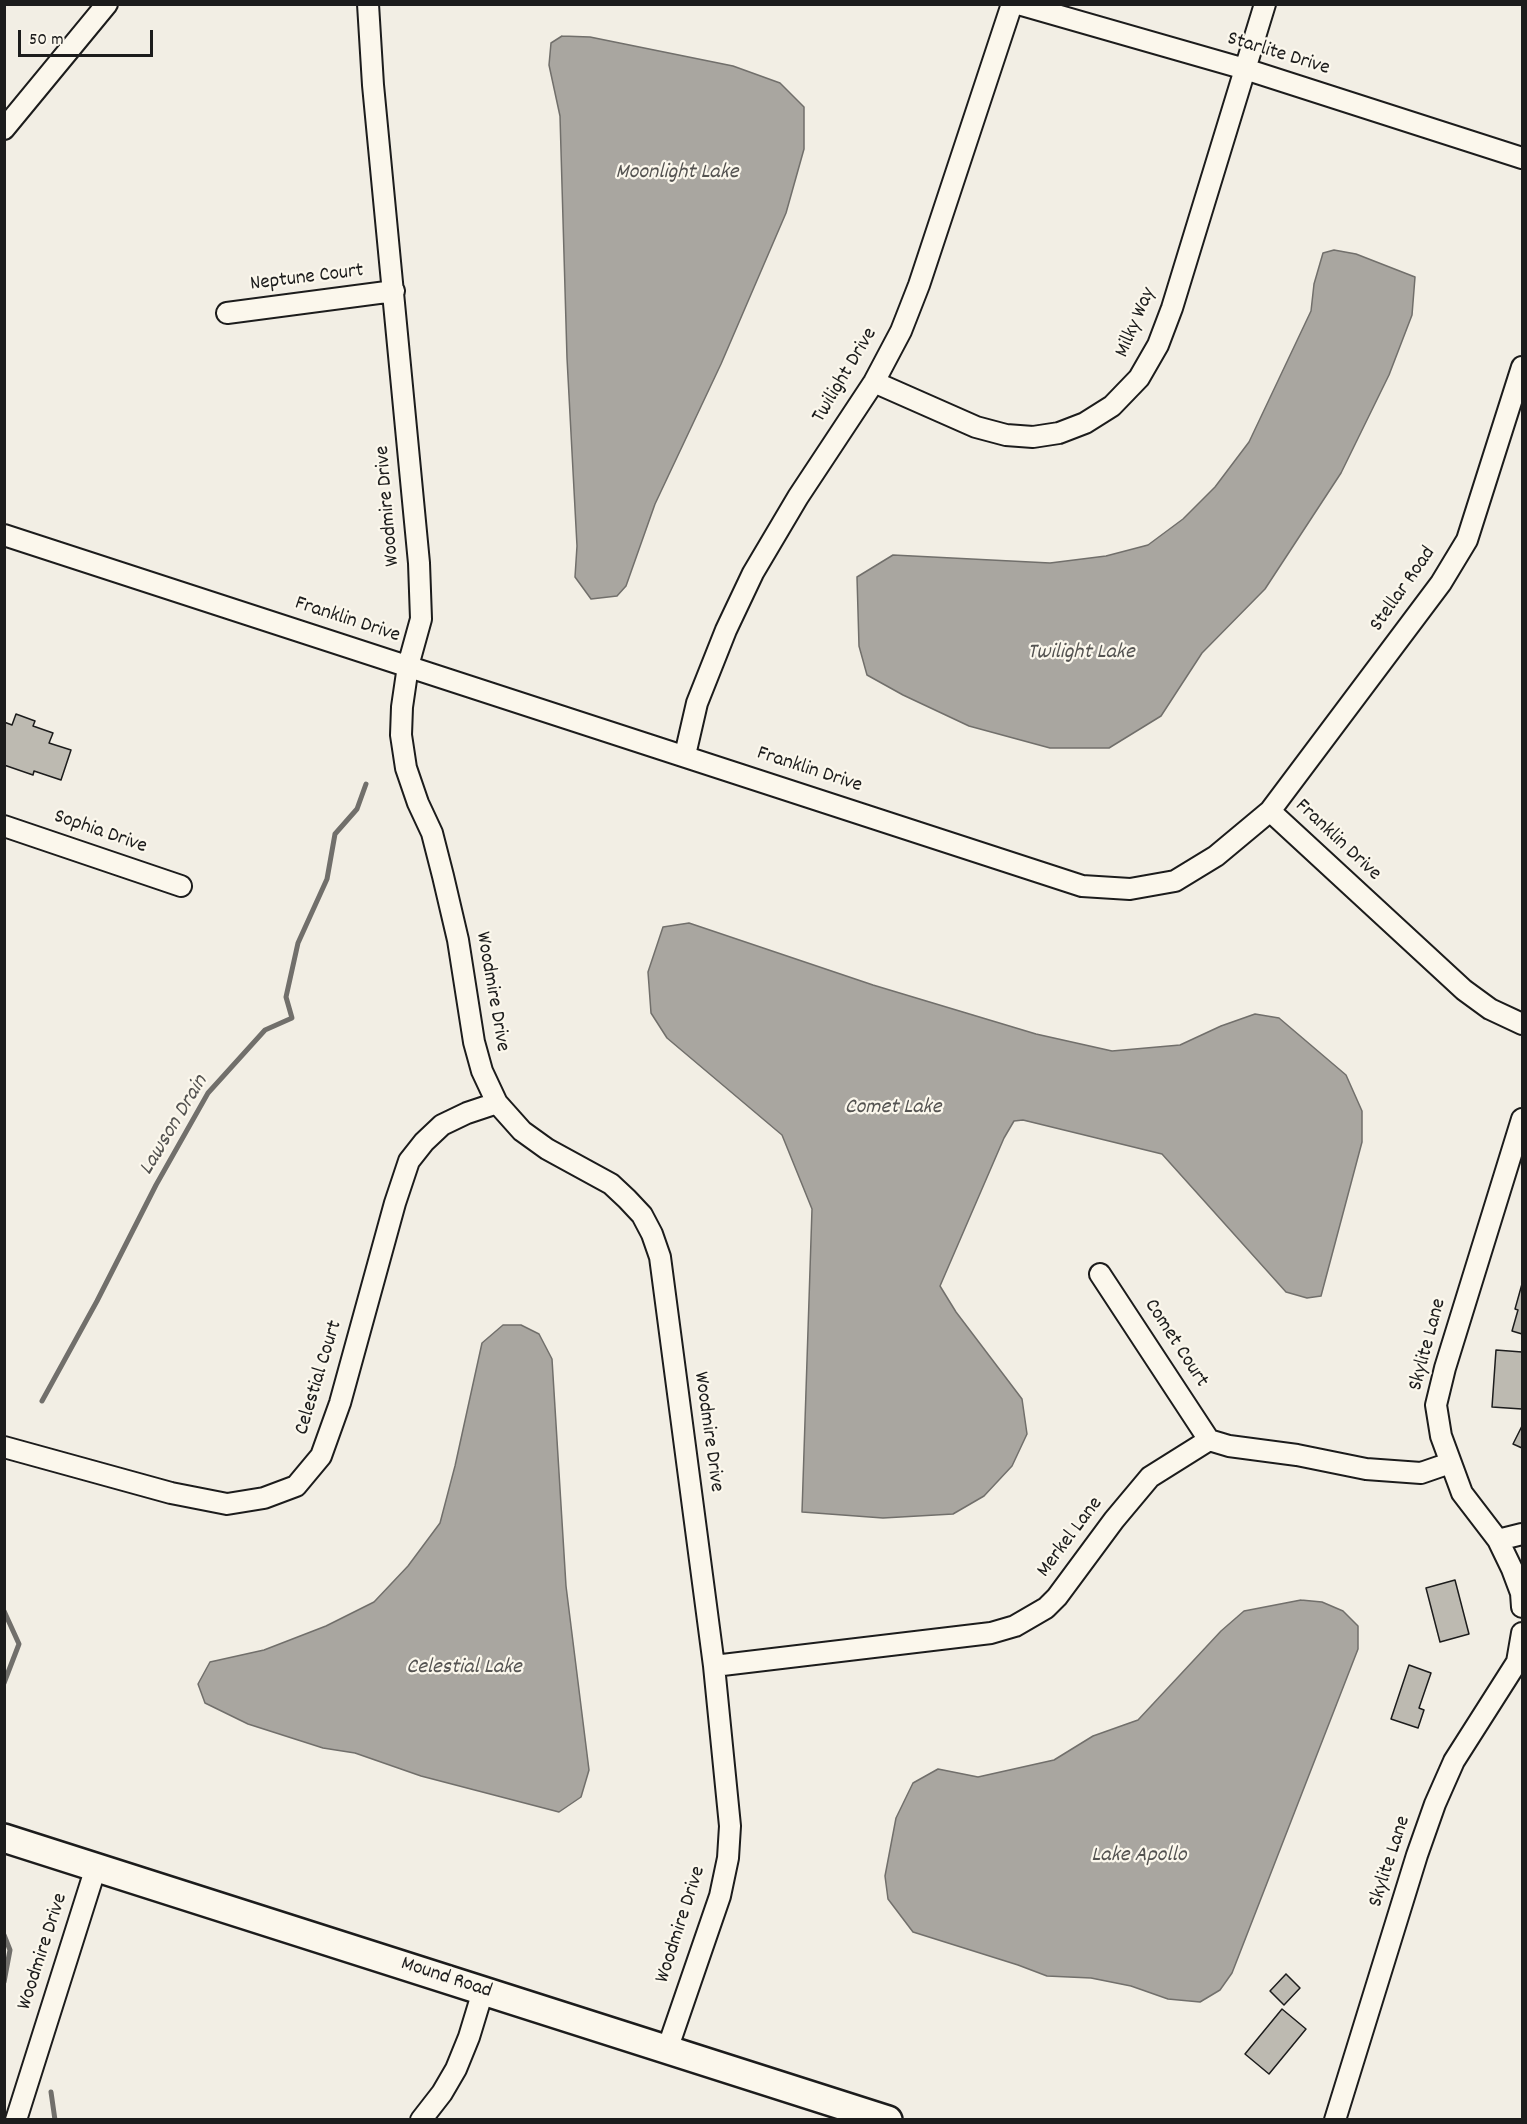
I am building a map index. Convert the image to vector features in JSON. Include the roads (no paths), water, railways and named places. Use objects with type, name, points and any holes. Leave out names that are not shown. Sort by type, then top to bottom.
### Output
[{"type":"street","points":[[4,129],[107,4]]},
{"type":"street","name":"Woodmire Drive","points":[[368,4],[373,85],[419,562],[421,619],[408,666],[402,726],[406,768],[418,803],[432,833],[458,940],[474,1042],[482,1071],[497,1103],[522,1131],[547,1149],[611,1184],[627,1199],[642,1215],[660,1257],[714,1666],[730,1826],[728,1858],[720,1896],[667,2050]]},
{"type":"street","name":"Twilight Drive","points":[[685,755],[697,703],[726,630],[753,573],[798,497],[874,382],[901,331],[919,285],[1012,4]]},
{"type":"street","name":"Starlite Drive","points":[[1018,4],[1245,69],[1522,158]]},
{"type":"street","name":"Milky Way","points":[[874,382],[976,427],[1006,435],[1033,437],[1059,433],[1085,423],[1112,406],[1139,378],[1158,345],[1172,308],[1265,4]]},
{"type":"street","name":"Neptune Court","points":[[227,313],[393,291]]},
{"type":"street","name":"Stellar Road","points":[[1270,812],[1441,583],[1467,540],[1522,367]]},
{"type":"street","name":"Franklin Drive","points":[[4,536],[685,755],[1082,886],[1130,890],[1175,881],[1216,856],[1270,812],[1464,990],[1491,1009],[1522,1024]]},
{"type":"street","name":"Sophia Drive","points":[[4,826],[181,886]]},
{"type":"street","name":"Celestial Court","points":[[4,1447],[171,1493],[227,1504],[264,1498],[296,1486],[321,1456],[409,1161],[442,1125],[467,1113],[497,1103]]},
{"type":"street","name":"Skylite Lane","points":[[1522,1119],[1445,1368],[1436,1405],[1441,1436],[1462,1493],[1498,1540],[1521,1593],[1522,1607]]},
{"type":"street","name":"Comet Court","points":[[1100,1274],[1209,1440]]},
{"type":"street","points":[[1209,1440],[1229,1446],[1297,1455],[1366,1469],[1421,1473],[1450,1463]]},
{"type":"street","name":"Merkel Lane","points":[[714,1666],[991,1633],[1015,1626],[1046,1608],[1057,1597],[1128,1502],[1150,1477],[1209,1440]]},
{"type":"street","points":[[1498,1540],[1522,1534]]},
{"type":"street","name":"Skylite Lane","points":[[1335,2120],[1435,1804],[1454,1761],[1517,1662],[1522,1633]]},
{"type":"street","name":"Mound Road","points":[[4,1838],[888,2120]]},
{"type":"street","name":"Woodmire Drive","points":[[15,2120],[96,1867]]},
{"type":"street","points":[[421,2120],[442,2093],[456,2069],[469,2037],[483,1991]]},
{"type":"water","name":"Moonlight Lake","points":[[562,36],[590,37],[733,66],[780,83],[804,107],[804,149],[786,213],[721,364],[655,504],[626,586],[617,596],[591,599],[575,577],[577,546],[567,358],[560,116],[549,65],[551,43]]},
{"type":"water","name":"Twilight Lake","points":[[1334,250],[1356,254],[1415,277],[1412,315],[1389,375],[1341,473],[1265,589],[1202,653],[1161,716],[1109,748],[1050,748],[969,726],[867,675],[859,646],[857,577],[893,555],[1050,563],[1106,556],[1148,545],[1183,519],[1215,487],[1249,442],[1311,311],[1314,284],[1323,253]]},
{"type":"water","name":"Comet Lake","points":[[689,923],[873,985],[1036,1034],[1112,1051],[1180,1045],[1221,1026],[1255,1014],[1279,1018],[1346,1075],[1362,1111],[1362,1142],[1321,1296],[1307,1298],[1286,1292],[1162,1154],[1023,1120],[1014,1121],[1004,1138],[940,1286],[956,1312],[1022,1399],[1027,1434],[1012,1466],[984,1496],[953,1514],[883,1518],[802,1512],[812,1209],[782,1135],[667,1038],[651,1013],[648,972],[663,927]]},
{"type":"water","name":"Celestial Lake","points":[[503,1325],[521,1325],[539,1334],[552,1359],[566,1586],[589,1770],[581,1797],[559,1812],[421,1776],[355,1753],[323,1748],[248,1724],[205,1703],[198,1684],[210,1662],[264,1650],[326,1626],[374,1602],[408,1566],[440,1523],[482,1343]]},
{"type":"water","name":"Lake Apollo","points":[[1301,1600],[1322,1602],[1343,1611],[1358,1626],[1358,1649],[1232,1973],[1220,1990],[1200,2002],[1168,1999],[1131,1986],[1091,1978],[1047,1976],[913,1932],[888,1899],[885,1876],[896,1818],[913,1783],[938,1769],[978,1777],[1054,1760],[1093,1736],[1138,1720],[1221,1631],[1244,1611]]},
{"type":"waterway","name":"Lawson Drain","points":[[42,1401],[97,1301],[156,1185],[208,1093],[265,1030],[292,1018],[286,997],[298,943],[327,879],[335,834],[357,809],[366,784]]},
{"type":"waterway","name":"Lawson Drain","points":[[4,1611],[19,1644],[4,1683]]},
{"type":"waterway","name":"Lawson Drain","points":[[4,1935],[10,1950],[4,1982]]},
{"type":"waterway","name":"Lawson Drain","points":[[51,2092],[55,2120]]}]
